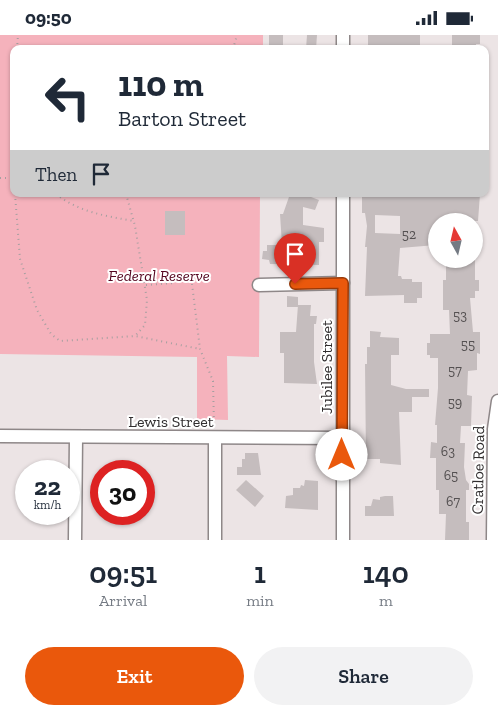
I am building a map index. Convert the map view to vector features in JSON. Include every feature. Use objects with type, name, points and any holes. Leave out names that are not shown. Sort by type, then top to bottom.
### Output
[{"type":"street","name":"Jubilee Street","points":[[342,540],[343,197]]},
{"type":"street","points":[[259,285],[343,283]]},
{"type":"street","name":"Cratloe Road","points":[[493,540],[498,401]]},
{"type":"street","name":"Lewis Street","points":[[0,437],[342,438]]},
{"type":"street","points":[[75,540],[76,437]]},
{"type":"street","points":[[215,438],[215,540]]},
{"type":"path","points":[[15,197],[20,259],[37,310],[50,335],[60,341],[135,336],[200,349]]},
{"type":"path","points":[[60,197],[67,203],[87,212],[134,221]]},
{"type":"path","points":[[127,197],[134,221],[147,300],[145,325],[135,336]]},
{"type":"path","points":[[145,285],[174,283]]},
{"type":"path","points":[[192,284],[200,349],[213,381],[215,438]]},
{"type":"green space","name":"Federal Reserve","points":[[0,35],[263,35],[263,45],[10,45],[10,197],[260,197],[259,357],[227,356],[228,420],[197,419],[197,357],[0,354]]},
{"type":"building","points":[[269,35],[283,35],[283,45],[269,45]]},
{"type":"building","points":[[307,35],[317,35],[316,45],[306,45]]},
{"type":"building","points":[[368,35],[420,35],[420,45],[368,45]]},
{"type":"building","points":[[452,35],[480,35],[480,44],[452,45]]},
{"type":"building","points":[[289,197],[311,197],[319,200],[315,210],[303,207],[303,225],[324,228],[324,242],[319,242],[319,265],[270,264],[269,260],[262,259],[263,251],[267,251],[267,245],[282,245],[280,214],[283,214]]},
{"type":"building","points":[[362,197],[480,197],[479,213],[428,213],[428,246],[400,248],[398,276],[401,276],[402,279],[412,279],[412,282],[422,282],[422,298],[417,298],[417,303],[404,303],[404,295],[365,296],[367,226],[365,213],[362,213]],"holes":[[[375,215],[400,216],[400,234],[375,233]]]},
{"type":"building","points":[[165,211],[185,211],[185,235],[165,235]]},
{"type":"building","points":[[446,268],[475,268],[475,280],[479,280],[479,291],[475,291],[475,298],[470,298],[473,332],[480,332],[480,354],[477,353],[477,370],[468,371],[467,395],[472,396],[471,426],[461,426],[460,443],[465,443],[464,467],[466,480],[469,484],[469,490],[466,490],[466,522],[469,522],[469,540],[445,540],[446,514],[439,514],[439,490],[436,490],[436,458],[430,458],[431,442],[437,443],[437,425],[435,425],[438,358],[430,358],[430,355],[427,355],[427,343],[430,343],[430,334],[450,334],[449,310],[443,310],[443,280],[446,280]]},
{"type":"building","points":[[287,296],[298,297],[298,307],[287,307]]},
{"type":"building","points":[[298,305],[311,305],[310,316],[317,316],[316,324],[314,324],[314,362],[317,384],[284,383],[284,353],[280,353],[280,332],[296,332]]},
{"type":"building","points":[[370,331],[381,332],[380,337],[399,338],[399,355],[391,355],[391,385],[406,389],[429,389],[429,397],[412,397],[412,412],[399,412],[401,465],[380,463],[380,459],[366,459],[365,364],[367,364],[367,347],[370,347]]},
{"type":"building","points":[[245,453],[258,453],[261,475],[237,475],[237,467],[242,467],[242,459],[245,459]]},
{"type":"building","points":[[246,480],[264,496],[255,507],[236,490]]},
{"type":"building","points":[[305,480],[318,481],[318,510],[285,508],[286,496],[293,495],[293,488],[300,488],[301,485],[304,486]]},
{"type":"building","points":[[393,496],[394,516],[365,516],[365,506],[371,506],[373,499],[380,500],[380,497]]},
{"type":"route","points":[[295,284],[343,283],[342,455]]}]
